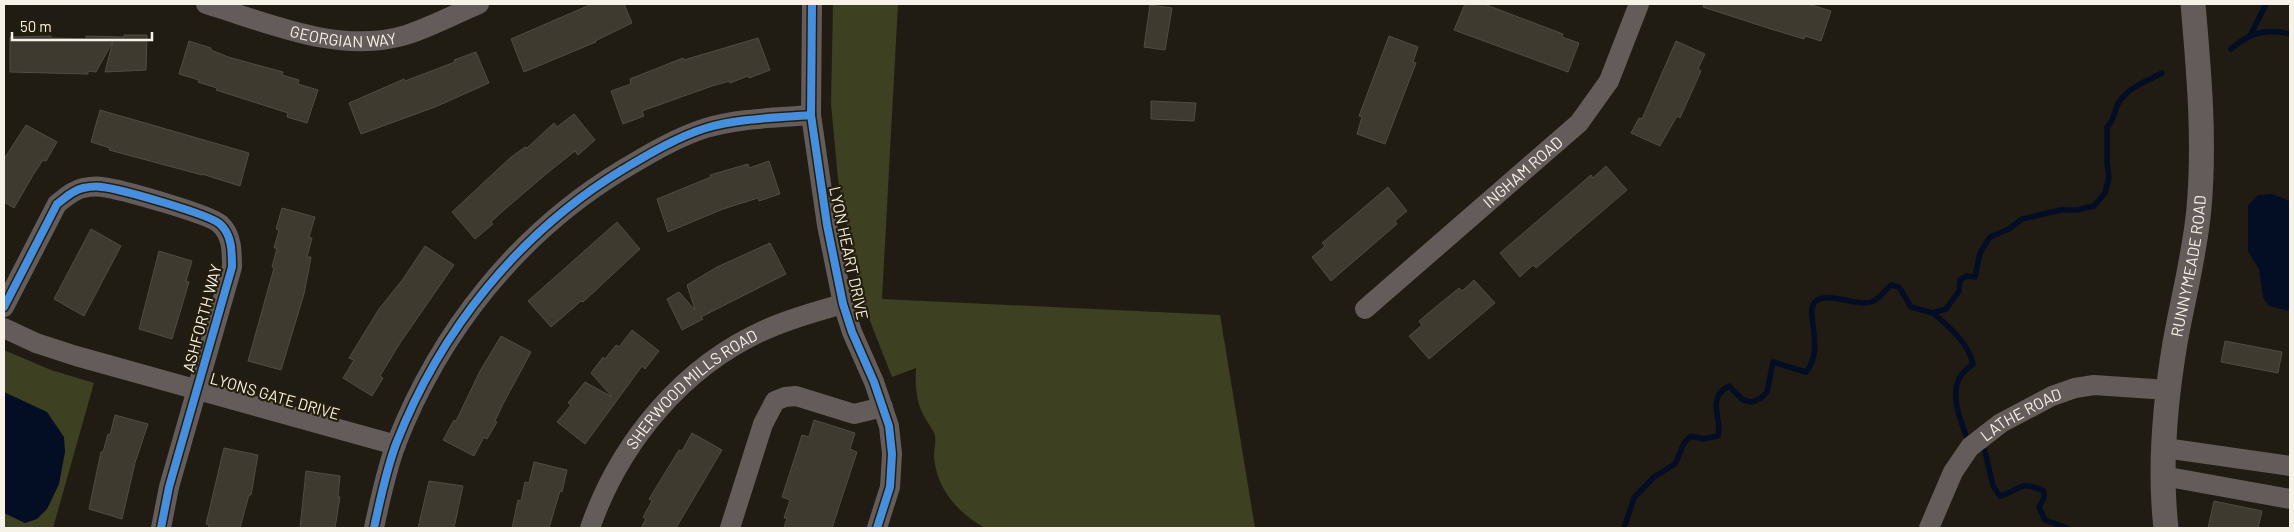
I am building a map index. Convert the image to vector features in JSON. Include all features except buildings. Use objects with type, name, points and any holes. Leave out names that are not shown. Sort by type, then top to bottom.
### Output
[{"type":"street","name":"GEORGIAN WAY","points":[[206,4],[308,35],[338,41],[363,41],[406,35],[480,4]]},
{"type":"street","name":"LYON HEART DRIVE","points":[[812,4],[811,115],[824,207],[843,304],[889,426],[892,454],[890,487],[877,528]]},
{"type":"street","name":"INGHAM ROAD","points":[[1365,309],[1578,123],[1609,80],[1639,4]]},
{"type":"street","name":"RUNNYMEADE ROAD","points":[[2166,528],[2163,476],[2168,390],[2192,260],[2199,209],[2202,158],[2201,100],[2193,4]]},
{"type":"street","points":[[374,528],[396,445],[435,365],[456,328],[510,261],[538,233],[572,204],[652,152],[706,128],[738,122],[811,115]]},
{"type":"street","name":"ASHFORTH WAY","points":[[4,307],[57,204],[70,193],[83,188],[101,186],[202,214],[219,222],[227,232],[232,248],[232,267],[169,487],[161,528]]},
{"type":"street","name":"SHERWOOD MILLS ROAD","points":[[590,528],[601,497],[619,462],[644,427],[670,397],[698,372],[732,348],[765,330],[797,317],[843,304]]},
{"type":"street","name":"LYONS GATE DRIVE","points":[[4,328],[36,343],[76,356],[396,445]]},
{"type":"street","name":"LATHE ROAD","points":[[1929,528],[1953,472],[1970,447],[2001,423],[2052,396],[2075,388],[2094,385],[2168,390]]},
{"type":"street","points":[[730,528],[768,410],[775,402],[785,397],[796,396],[854,414],[883,407]]},
{"type":"street","points":[[2165,448],[2290,466]]},
{"type":"street","points":[[2163,476],[2290,499]]},
{"type":"green space","points":[[833,4],[898,4],[882,299],[1220,315],[1255,528],[985,528],[966,515],[950,499],[939,479],[936,468],[934,456],[935,435],[919,405],[916,387],[916,368],[892,377],[861,298],[838,179],[831,104]]},
{"type":"green space","points":[[4,350],[51,370],[94,383],[53,528],[4,528]]},
{"type":"water","points":[[2272,194],[2290,201],[2290,311],[2269,306],[2263,297],[2259,269],[2248,251],[2248,205],[2258,195]]},
{"type":"water","points":[[4,392],[47,412],[64,437],[65,452],[59,484],[47,509],[37,519],[25,523],[4,513]]},
{"type":"waterway","points":[[2251,34],[2266,4]]},
{"type":"waterway","points":[[2231,49],[2244,39],[2258,33],[2281,32],[2290,34]]},
{"type":"waterway","points":[[1624,528],[1634,498],[1654,477],[1675,464],[1684,443],[1691,436],[1703,439],[1718,436],[1716,403],[1722,391],[1729,386],[1743,400],[1752,402],[1761,398],[1767,392],[1773,362],[1806,372],[1812,363],[1814,352],[1812,307],[1815,302],[1827,298],[1865,303],[1871,302],[1891,285],[1899,287],[1911,307],[1933,313],[1946,309],[1959,291],[1960,280],[1967,276],[1975,277],[1980,253],[1990,237],[2009,229],[2022,219],[2061,210],[2077,210],[2094,206],[2105,193],[2109,177],[2107,127],[2112,121],[2117,105],[2133,88],[2162,73]]},
{"type":"waterway","points":[[1933,313],[1951,329],[1971,356],[1973,364],[1960,377],[1956,393],[1957,409],[1967,438]]},
{"type":"waterway","points":[[1985,451],[1993,486],[2000,496],[2024,486],[2044,491],[2044,498],[2039,507],[2045,520],[2067,528]]},
{"type":"cycle path","points":[[812,4],[811,115],[827,225],[843,304],[889,426],[892,454],[890,487],[877,528]]},
{"type":"cycle path","points":[[374,528],[386,475],[396,444],[414,402],[435,362],[459,324],[486,288],[516,255],[584,195],[622,170],[684,136],[706,128],[732,122],[811,115]]},
{"type":"cycle path","points":[[4,307],[57,204],[79,189],[100,187],[144,197],[199,214],[213,220],[224,228],[229,238],[232,267],[169,487],[161,528]]}]
